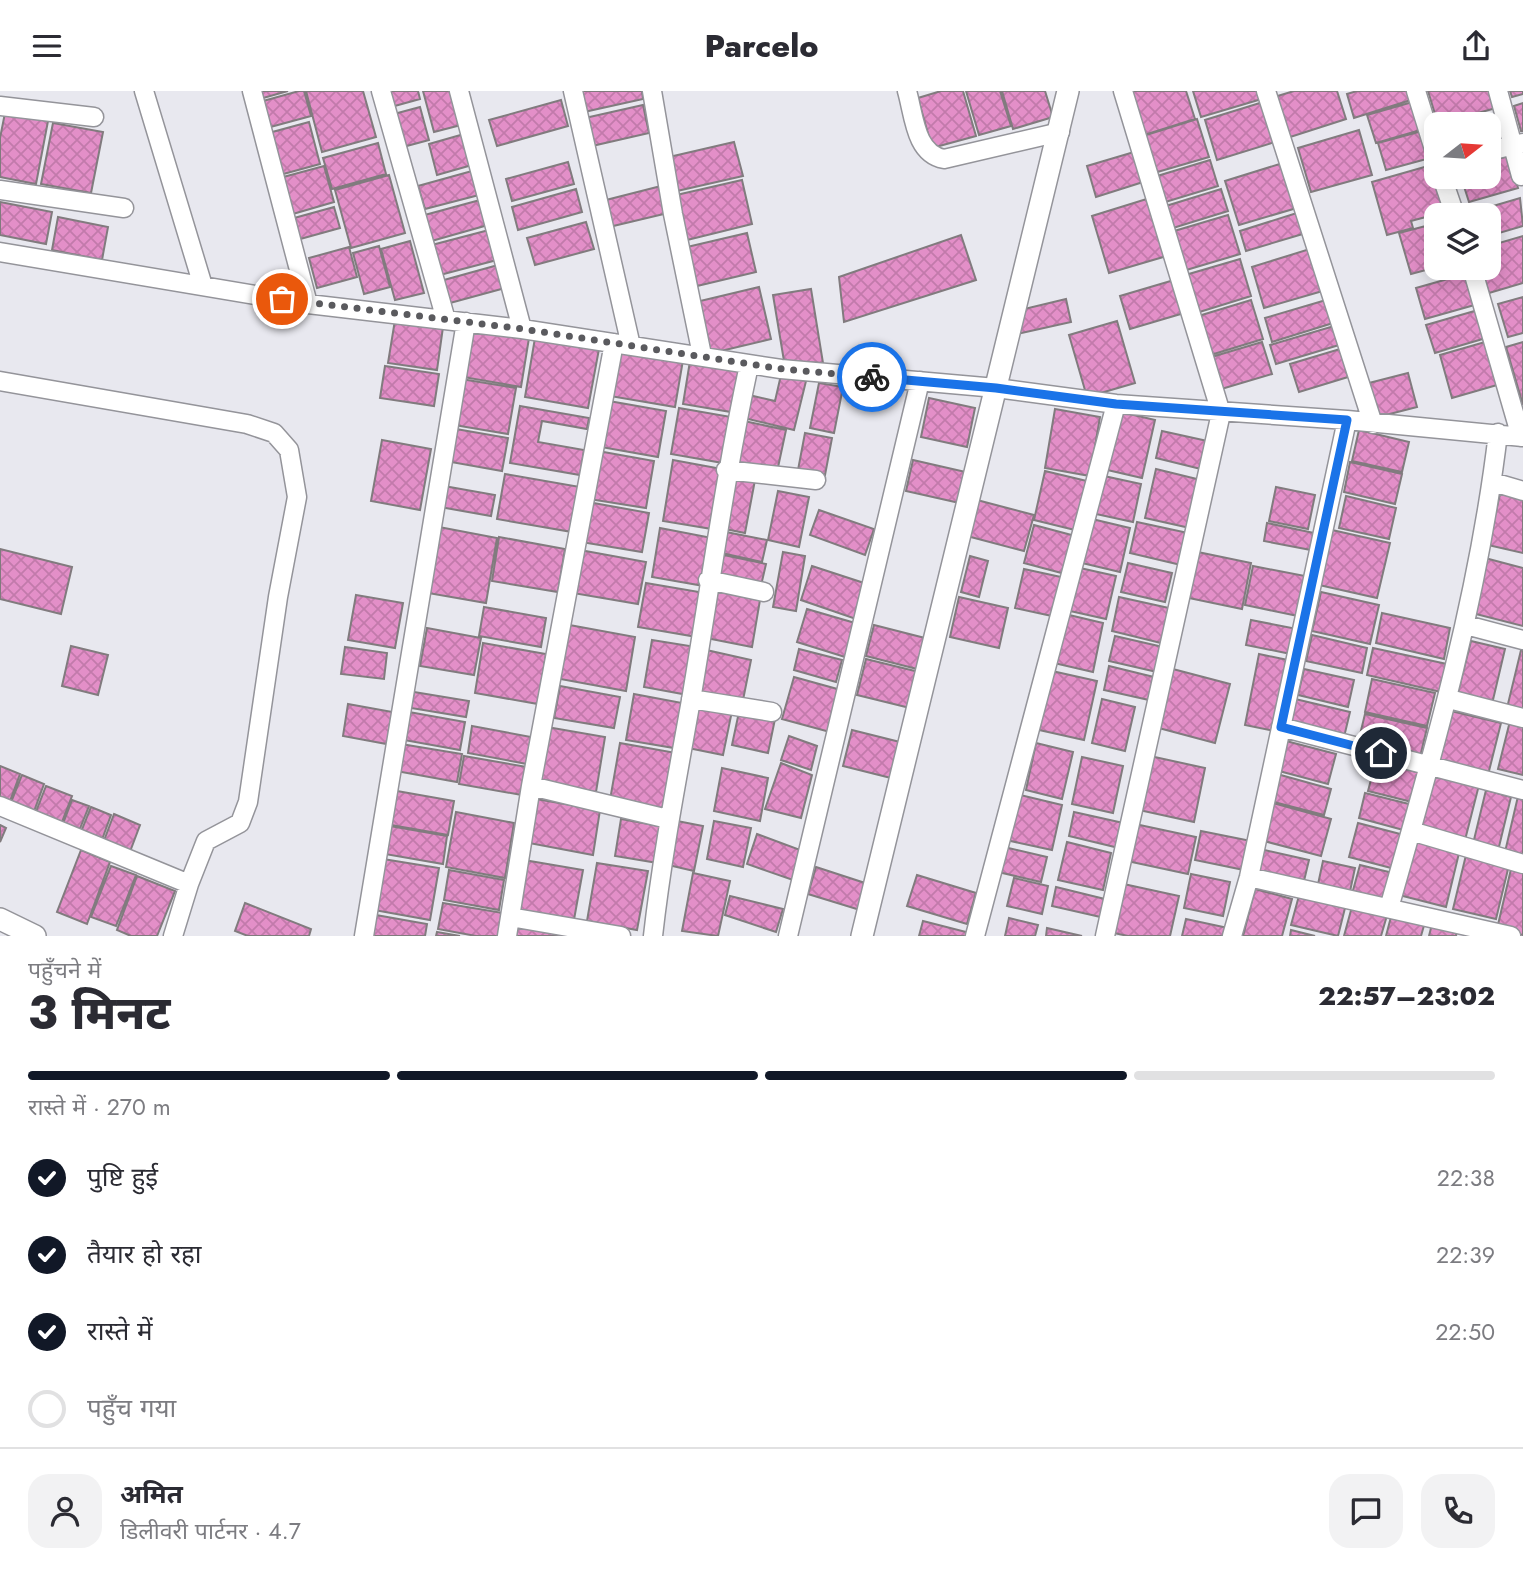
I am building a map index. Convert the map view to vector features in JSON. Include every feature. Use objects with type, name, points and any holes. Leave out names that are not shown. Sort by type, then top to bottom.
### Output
[{"type":"street","points":[[144,91],[204,286]]},
{"type":"street","points":[[252,91],[308,304]]},
{"type":"street","points":[[381,91],[446,320]]},
{"type":"street","points":[[459,91],[523,329]]},
{"type":"street","points":[[507,936],[531,786],[622,344],[573,91]]},
{"type":"street","points":[[652,91],[673,214],[702,355]]},
{"type":"street","points":[[907,91],[923,149],[933,157],[944,159],[1060,132]]},
{"type":"street","points":[[862,936],[1068,91]]},
{"type":"street","points":[[1105,936],[1221,413],[1123,91]]},
{"type":"street","points":[[1266,91],[1373,424]]},
{"type":"street","points":[[1416,91],[1424,117]]},
{"type":"street","points":[[1498,91],[1518,144],[1521,176]]},
{"type":"street","points":[[0,106],[94,117]]},
{"type":"street","points":[[0,190],[124,208]]},
{"type":"street","points":[[0,252],[308,304],[523,329],[702,355],[749,365],[996,388],[1116,404],[1347,420],[1522,437],[1476,280]]},
{"type":"street","points":[[364,936],[466,322]]},
{"type":"street","points":[[653,936],[668,819],[691,699],[726,470],[749,365]]},
{"type":"street","points":[[0,381],[247,424],[274,433],[289,450],[297,497],[278,597],[248,803],[240,823],[206,841],[173,936]]},
{"type":"street","points":[[788,936],[920,381]]},
{"type":"street","points":[[975,936],[1116,404]]},
{"type":"street","points":[[1232,936],[1249,877],[1347,420]]},
{"type":"street","points":[[1390,908],[1449,699],[1466,625],[1493,482],[1498,433]]},
{"type":"street","points":[[726,470],[816,480]]},
{"type":"street","points":[[1493,482],[1523,491]]},
{"type":"street","points":[[708,580],[764,592]]},
{"type":"street","points":[[1466,625],[1523,640]]},
{"type":"street","points":[[691,699],[772,712]]},
{"type":"street","points":[[1449,699],[1523,718]]},
{"type":"street","points":[[1281,727],[1523,790]]},
{"type":"street","points":[[531,786],[668,819]]},
{"type":"street","points":[[0,806],[189,884]]},
{"type":"street","points":[[1411,831],[1523,864]]},
{"type":"street","points":[[1249,877],[1390,908],[1461,930],[1511,936]]},
{"type":"street","points":[[510,917],[621,936]]},
{"type":"street","points":[[0,919],[35,936]]},
{"type":"building","points":[[254,91],[288,91],[256,100]]},
{"type":"building","points":[[304,91],[311,116],[263,129],[256,103]]},
{"type":"building","points":[[306,91],[363,91],[376,137],[322,152]]},
{"type":"building","points":[[386,91],[418,91],[420,99],[391,107]]},
{"type":"building","points":[[423,91],[451,91],[461,125],[434,132]]},
{"type":"building","points":[[579,91],[642,91],[643,99],[584,112]]},
{"type":"building","points":[[941,91],[963,91],[976,136],[932,148],[918,98]]},
{"type":"building","points":[[966,91],[1000,91],[1011,126],[979,135]]},
{"type":"building","points":[[1002,91],[1045,91],[1053,117],[1013,129]]},
{"type":"building","points":[[1127,91],[1186,91],[1195,119],[1141,136]]},
{"type":"building","points":[[1193,91],[1263,91],[1265,98],[1201,117]]},
{"type":"building","points":[[1294,91],[1337,91],[1346,119],[1284,139],[1271,98]]},
{"type":"building","points":[[1357,91],[1412,91],[1414,99],[1354,118],[1347,94]]},
{"type":"building","points":[[1428,91],[1491,91],[1496,108],[1482,112],[1434,112]]},
{"type":"building","points":[[1510,91],[1523,91],[1523,94],[1512,97]]},
{"type":"building","points":[[561,100],[568,126],[497,146],[489,120]]},
{"type":"building","points":[[1416,101],[1424,129],[1376,143],[1367,115]]},
{"type":"building","points":[[1263,102],[1275,142],[1217,160],[1205,120]]},
{"type":"building","points":[[1523,103],[1523,131],[1521,131],[1514,106]]},
{"type":"building","points":[[643,105],[649,133],[592,146],[585,118]]},
{"type":"building","points":[[420,107],[429,140],[403,147],[394,114]]},
{"type":"building","points":[[5,113],[48,121],[36,184],[0,177],[0,138]]},
{"type":"building","points":[[1197,119],[1209,157],[1154,173],[1143,136]]},
{"type":"building","points":[[309,122],[320,164],[276,176],[265,134]]},
{"type":"building","points":[[53,123],[103,132],[91,193],[41,184]]},
{"type":"building","points":[[1359,130],[1372,175],[1311,192],[1298,148]]},
{"type":"building","points":[[1422,131],[1424,160],[1386,170],[1378,143]]},
{"type":"building","points":[[464,134],[472,165],[437,175],[429,144]]},
{"type":"building","points":[[734,142],[743,176],[677,191],[669,157]]},
{"type":"building","points":[[378,143],[386,174],[332,189],[323,158]]},
{"type":"building","points":[[1134,152],[1143,182],[1096,197],[1087,166]]},
{"type":"building","points":[[1509,156],[1518,188],[1469,202],[1465,189],[1502,189],[1502,158]]},
{"type":"building","points":[[1210,160],[1218,186],[1162,203],[1154,177]]},
{"type":"building","points":[[568,162],[574,184],[512,201],[506,179]]},
{"type":"building","points":[[1286,162],[1300,207],[1239,225],[1225,181]]},
{"type":"building","points":[[324,166],[334,202],[286,216],[276,179]]},
{"type":"building","points":[[1424,167],[1424,189],[1442,189],[1446,203],[1424,203],[1424,217],[1411,221],[1413,228],[1387,235],[1372,182]]},
{"type":"building","points":[[472,171],[479,195],[425,209],[418,186]]},
{"type":"building","points":[[389,175],[405,233],[351,248],[335,190]]},
{"type":"building","points":[[742,180],[752,224],[683,241],[672,196]]},
{"type":"building","points":[[661,186],[668,213],[609,227],[602,201]]},
{"type":"building","points":[[576,189],[582,212],[518,230],[512,207]]},
{"type":"building","points":[[1221,189],[1228,211],[1173,228],[1166,206]]},
{"type":"building","points":[[1153,197],[1170,255],[1109,273],[1092,216]]},
{"type":"building","points":[[1520,198],[1523,226],[1501,232],[1501,204]]},
{"type":"building","points":[[480,200],[488,225],[428,242],[421,216]]},
{"type":"building","points":[[0,202],[52,212],[46,244],[0,235]]},
{"type":"building","points":[[334,207],[340,228],[293,241],[287,220]]},
{"type":"building","points":[[1300,212],[1306,233],[1246,251],[1240,231]]},
{"type":"building","points":[[1228,215],[1240,254],[1183,271],[1171,232]]},
{"type":"building","points":[[58,217],[108,227],[102,260],[52,250]]},
{"type":"building","points":[[586,222],[594,249],[535,265],[527,238]]},
{"type":"building","points":[[1424,226],[1424,270],[1411,274],[1399,233]]},
{"type":"building","points":[[489,230],[497,260],[436,276],[428,246]]},
{"type":"building","points":[[747,233],[756,272],[697,286],[687,247]]},
{"type":"building","points":[[961,235],[976,280],[844,322],[839,277]]},
{"type":"building","points":[[1523,236],[1523,283],[1489,293],[1485,280],[1501,280],[1501,242]]},
{"type":"building","points":[[410,241],[424,293],[395,300],[381,249]]},
{"type":"building","points":[[379,246],[390,287],[364,294],[353,253]]},
{"type":"building","points":[[349,247],[357,277],[317,288],[309,258]]},
{"type":"building","points":[[1313,248],[1326,290],[1264,308],[1252,267]]},
{"type":"building","points":[[1240,259],[1251,296],[1193,314],[1182,276]]},
{"type":"building","points":[[498,265],[505,288],[450,303],[444,280]]},
{"type":"building","points":[[1174,280],[1184,313],[1130,329],[1120,296]]},
{"type":"building","points":[[1444,280],[1471,280],[1478,304],[1425,319],[1416,288]]},
{"type":"building","points":[[759,287],[771,339],[708,354],[696,302]]},
{"type":"building","points":[[811,289],[823,363],[784,361],[773,295]]},
{"type":"building","points":[[1523,297],[1523,333],[1508,337],[1498,304]]},
{"type":"building","points":[[1066,299],[1071,322],[1017,334],[1020,310]]},
{"type":"building","points":[[1251,300],[1263,339],[1204,357],[1192,318]]},
{"type":"building","points":[[1326,300],[1333,323],[1272,342],[1265,318]]},
{"type":"building","points":[[1478,310],[1486,338],[1435,353],[1426,325]]},
{"type":"building","points":[[395,320],[443,327],[437,370],[388,363]]},
{"type":"building","points":[[1117,321],[1135,383],[1087,397],[1069,335]]},
{"type":"building","points":[[1334,326],[1339,345],[1276,364],[1270,345]]},
{"type":"building","points":[[471,328],[529,338],[521,387],[463,377]]},
{"type":"building","points":[[535,338],[599,349],[588,408],[525,397]]},
{"type":"building","points":[[1262,342],[1272,374],[1218,390],[1208,358]]},
{"type":"building","points":[[1485,342],[1497,385],[1452,398],[1440,355]]},
{"type":"building","points":[[1523,342],[1523,405],[1506,347]]},
{"type":"building","points":[[618,348],[683,360],[675,407],[610,396]]},
{"type":"building","points":[[1340,349],[1348,377],[1299,392],[1290,364]]},
{"type":"building","points":[[690,361],[744,371],[737,413],[683,404]]},
{"type":"building","points":[[385,366],[439,374],[434,406],[380,398]]},
{"type":"building","points":[[1408,373],[1417,407],[1374,418],[1365,384]]},
{"type":"building","points":[[781,375],[806,381],[794,430],[744,418],[749,395],[775,401]]},
{"type":"building","points":[[461,379],[516,388],[508,434],[454,425]]},
{"type":"building","points":[[819,383],[843,387],[834,433],[810,428]]},
{"type":"building","points":[[929,398],[975,408],[967,447],[921,437]]},
{"type":"building","points":[[609,401],[666,411],[658,457],[601,447]]},
{"type":"building","points":[[520,406],[589,418],[587,429],[542,421],[538,442],[584,450],[580,475],[510,463]]},
{"type":"building","points":[[679,408],[731,417],[723,463],[671,454]]},
{"type":"building","points":[[1055,409],[1100,417],[1090,476],[1045,468]]},
{"type":"building","points":[[1117,411],[1155,420],[1142,478],[1103,469]]},
{"type":"building","points":[[744,421],[786,430],[777,472],[735,463]]},
{"type":"building","points":[[456,429],[508,438],[502,471],[451,462]]},
{"type":"building","points":[[1359,430],[1409,442],[1402,472],[1352,461]]},
{"type":"building","points":[[1162,431],[1212,442],[1205,470],[1156,458]]},
{"type":"building","points":[[805,433],[832,438],[825,475],[798,470]]},
{"type":"building","points":[[382,440],[431,449],[420,510],[371,501]]},
{"type":"building","points":[[598,451],[654,461],[646,508],[589,499]]},
{"type":"building","points":[[673,460],[722,469],[712,529],[663,521]]},
{"type":"building","points":[[913,460],[970,473],[964,504],[906,491]]},
{"type":"building","points":[[1350,462],[1402,474],[1395,504],[1344,492]]},
{"type":"building","points":[[1156,469],[1201,480],[1190,528],[1145,518]]},
{"type":"building","points":[[1045,471],[1091,482],[1079,531],[1034,520]]},
{"type":"building","points":[[505,474],[580,487],[572,532],[497,519]]},
{"type":"building","points":[[731,475],[755,480],[745,533],[720,528]]},
{"type":"building","points":[[1104,476],[1141,484],[1133,522],[1096,514]]},
{"type":"building","points":[[444,486],[495,495],[491,516],[440,507]]},
{"type":"building","points":[[1276,487],[1315,495],[1308,529],[1269,521]]},
{"type":"building","points":[[1501,490],[1523,495],[1523,553],[1488,545]]},
{"type":"building","points":[[778,491],[809,497],[799,547],[768,540]]},
{"type":"building","points":[[1346,496],[1396,508],[1389,539],[1339,528]]},
{"type":"building","points":[[977,500],[1034,515],[1024,551],[967,536]]},
{"type":"building","points":[[588,502],[649,513],[642,552],[581,542]]},
{"type":"building","points":[[819,510],[874,529],[865,555],[810,535]]},
{"type":"building","points":[[1092,519],[1130,528],[1120,572],[1082,563]]},
{"type":"building","points":[[1137,522],[1188,533],[1181,565],[1130,553]]},
{"type":"building","points":[[1267,523],[1314,533],[1311,550],[1264,541]]},
{"type":"building","points":[[1034,525],[1079,537],[1069,575],[1024,563]]},
{"type":"building","points":[[439,527],[497,538],[486,603],[428,593]]},
{"type":"building","points":[[660,528],[712,538],[704,586],[652,577]]},
{"type":"building","points":[[1332,530],[1390,543],[1377,598],[1319,585]]},
{"type":"building","points":[[721,531],[767,540],[762,562],[717,552]]},
{"type":"building","points":[[499,537],[565,549],[558,592],[492,581]]},
{"type":"building","points":[[0,549],[72,567],[61,614],[0,599]]},
{"type":"building","points":[[580,550],[646,562],[638,604],[573,593]]},
{"type":"building","points":[[1193,551],[1251,563],[1242,609],[1184,597]]},
{"type":"building","points":[[783,552],[805,556],[796,611],[773,607]]},
{"type":"building","points":[[719,554],[766,564],[760,590],[714,581]]},
{"type":"building","points":[[970,556],[988,561],[979,597],[961,592]]},
{"type":"building","points":[[1485,558],[1523,568],[1523,626],[1472,613]]},
{"type":"building","points":[[1128,563],[1172,573],[1165,602],[1121,592]]},
{"type":"building","points":[[812,566],[867,584],[856,619],[801,600]]},
{"type":"building","points":[[1253,566],[1305,576],[1298,616],[1245,605]]},
{"type":"building","points":[[1080,568],[1116,576],[1106,619],[1070,611]]},
{"type":"building","points":[[1024,569],[1061,577],[1052,616],[1015,608]]},
{"type":"building","points":[[646,583],[705,593],[697,637],[638,627]]},
{"type":"building","points":[[715,591],[760,600],[752,647],[706,638]]},
{"type":"building","points":[[1321,592],[1379,605],[1370,644],[1312,631]]},
{"type":"building","points":[[356,595],[403,603],[395,648],[348,640]]},
{"type":"building","points":[[959,597],[1008,608],[999,648],[950,637]]},
{"type":"building","points":[[1119,597],[1169,608],[1161,643],[1112,631]]},
{"type":"building","points":[[484,607],[546,618],[541,647],[479,636]]},
{"type":"building","points":[[807,609],[855,623],[845,657],[797,642]]},
{"type":"building","points":[[1382,613],[1450,628],[1444,659],[1376,643]]},
{"type":"building","points":[[1065,614],[1103,623],[1093,672],[1054,663]]},
{"type":"building","points":[[1251,620],[1297,629],[1291,654],[1246,645]]},
{"type":"building","points":[[564,624],[635,637],[626,691],[555,678]]},
{"type":"building","points":[[874,625],[925,638],[917,669],[866,656]]},
{"type":"building","points":[[427,628],[481,638],[474,675],[420,666]]},
{"type":"building","points":[[1312,635],[1367,648],[1362,673],[1306,661]]},
{"type":"building","points":[[1115,636],[1163,647],[1157,672],[1109,661]]},
{"type":"building","points":[[652,640],[696,647],[688,695],[644,687]]},
{"type":"building","points":[[1471,641],[1505,649],[1492,704],[1457,696]]},
{"type":"building","points":[[483,643],[546,654],[538,704],[475,693]]},
{"type":"building","points":[[71,646],[108,655],[98,695],[62,686]]},
{"type":"building","points":[[1523,646],[1523,712],[1507,708]]},
{"type":"building","points":[[345,647],[387,653],[384,679],[341,674]]},
{"type":"building","points":[[1373,648],[1447,664],[1441,692],[1367,675]]},
{"type":"building","points":[[702,649],[751,660],[742,705],[693,695]]},
{"type":"building","points":[[799,649],[842,660],[836,682],[794,670]]},
{"type":"building","points":[[1259,654],[1288,660],[1274,731],[1245,725]]},
{"type":"building","points":[[866,659],[919,672],[910,708],[857,695]]},
{"type":"building","points":[[1109,666],[1154,677],[1149,700],[1104,690]]},
{"type":"building","points":[[1169,668],[1230,684],[1215,743],[1155,727]]},
{"type":"building","points":[[1304,669],[1354,680],[1348,707],[1298,695]]},
{"type":"building","points":[[1052,671],[1097,681],[1084,740],[1039,730]]},
{"type":"building","points":[[794,677],[841,690],[830,732],[782,719]]},
{"type":"building","points":[[1372,679],[1435,693],[1427,726],[1365,712]]},
{"type":"building","points":[[560,686],[620,697],[614,728],[554,718]]},
{"type":"building","points":[[414,692],[469,701],[466,717],[411,708]]},
{"type":"building","points":[[634,694],[682,703],[674,748],[626,740]]},
{"type":"building","points":[[1291,698],[1350,712],[1344,737],[1286,724]]},
{"type":"building","points":[[1102,699],[1135,707],[1125,751],[1092,743]]},
{"type":"building","points":[[692,702],[732,711],[723,755],[683,747]]},
{"type":"building","points":[[348,704],[398,713],[392,745],[343,736]]},
{"type":"building","points":[[1451,711],[1501,723],[1488,775],[1439,763]]},
{"type":"building","points":[[409,712],[465,722],[460,750],[404,740]]},
{"type":"building","points":[[739,712],[775,719],[768,753],[732,745]]},
{"type":"building","points":[[1365,714],[1427,728],[1420,757],[1358,743]]},
{"type":"building","points":[[1510,721],[1523,724],[1523,775],[1498,769]]},
{"type":"building","points":[[472,726],[531,737],[527,764],[468,753]]},
{"type":"building","points":[[547,727],[605,737],[596,792],[537,782]]},
{"type":"building","points":[[852,730],[900,742],[891,778],[843,766]]},
{"type":"building","points":[[789,736],[817,746],[811,770],[781,760]]},
{"type":"building","points":[[1286,741],[1336,754],[1328,784],[1279,771]]},
{"type":"building","points":[[620,743],[676,753],[666,810],[610,800]]},
{"type":"building","points":[[1036,743],[1073,752],[1062,799],[1026,790]]},
{"type":"building","points":[[401,744],[462,754],[457,782],[396,771]]},
{"type":"building","points":[[464,756],[527,767],[522,795],[459,784]]},
{"type":"building","points":[[1150,756],[1205,768],[1194,822],[1139,810]]},
{"type":"building","points":[[1082,757],[1123,766],[1113,813],[1072,804]]},
{"type":"building","points":[[1376,761],[1424,774],[1416,803],[1368,791]]},
{"type":"building","points":[[781,763],[812,775],[801,818],[765,809]]},
{"type":"building","points":[[0,766],[20,774],[10,801],[0,797]]},
{"type":"building","points":[[722,768],[768,778],[760,821],[714,811]]},
{"type":"building","points":[[1431,773],[1479,785],[1465,840],[1418,828]]},
{"type":"building","points":[[1277,774],[1331,789],[1324,815],[1270,801]]},
{"type":"building","points":[[22,775],[44,784],[33,814],[10,805]]},
{"type":"building","points":[[46,786],[72,796],[60,827],[34,817]]},
{"type":"building","points":[[1486,790],[1511,797],[1497,855],[1472,848]]},
{"type":"building","points":[[397,791],[454,801],[448,835],[391,825]]},
{"type":"building","points":[[1519,792],[1523,793],[1523,857],[1505,852]]},
{"type":"building","points":[[1365,793],[1413,805],[1407,831],[1359,818]]},
{"type":"building","points":[[1016,794],[1062,805],[1052,850],[1006,840]]},
{"type":"building","points":[[536,799],[600,810],[593,855],[529,843]]},
{"type":"building","points":[[72,800],[89,806],[77,836],[61,829]]},
{"type":"building","points":[[1269,802],[1331,819],[1321,856],[1260,840]]},
{"type":"building","points":[[91,807],[111,815],[100,845],[79,837]]},
{"type":"building","points":[[456,812],[514,823],[505,878],[446,867]]},
{"type":"building","points":[[1074,812],[1128,824],[1123,849],[1069,836]]},
{"type":"building","points":[[114,814],[140,825],[128,857],[102,846]]},
{"type":"building","points":[[621,819],[665,827],[658,863],[615,856]]},
{"type":"building","points":[[672,820],[703,826],[694,871],[664,864]]},
{"type":"building","points":[[714,821],[751,828],[743,867],[707,859]]},
{"type":"building","points":[[1358,823],[1404,835],[1395,869],[1349,857]]},
{"type":"building","points":[[1135,824],[1196,837],[1188,874],[1127,861]]},
{"type":"building","points":[[0,825],[6,828],[0,842]]},
{"type":"building","points":[[390,826],[447,836],[443,864],[385,854]]},
{"type":"building","points":[[1201,831],[1251,841],[1244,870],[1195,860]]},
{"type":"building","points":[[757,834],[803,851],[793,880],[747,864]]},
{"type":"building","points":[[1413,837],[1460,849],[1446,907],[1399,895]]},
{"type":"building","points":[[1067,842],[1111,853],[1103,890],[1058,880]]},
{"type":"building","points":[[1004,847],[1047,857],[1041,882],[998,872]]},
{"type":"building","points":[[1260,849],[1309,860],[1303,885],[1255,875]]},
{"type":"building","points":[[81,850],[110,862],[87,924],[57,912]]},
{"type":"building","points":[[1466,855],[1509,865],[1496,919],[1453,909]]},
{"type":"building","points":[[383,859],[439,868],[430,920],[374,910]]},
{"type":"building","points":[[524,860],[583,870],[573,925],[515,915]]},
{"type":"building","points":[[1323,861],[1355,868],[1349,896],[1317,889]]},
{"type":"building","points":[[597,863],[648,871],[637,930],[587,921]]},
{"type":"building","points":[[1360,865],[1393,873],[1385,903],[1352,894]]},
{"type":"building","points":[[111,866],[136,875],[116,926],[91,917]]},
{"type":"building","points":[[816,867],[868,884],[860,910],[808,894]]},
{"type":"building","points":[[1511,869],[1523,872],[1523,935],[1497,929]]},
{"type":"building","points":[[449,870],[504,880],[499,910],[444,900]]},
{"type":"building","points":[[693,873],[730,881],[718,936],[682,931]]},
{"type":"building","points":[[1191,874],[1230,882],[1223,916],[1184,908]]},
{"type":"building","points":[[917,875],[976,893],[967,924],[907,906]]},
{"type":"building","points":[[137,876],[175,891],[157,936],[131,936],[117,930]]},
{"type":"building","points":[[1014,878],[1048,886],[1042,914],[1007,906]]},
{"type":"building","points":[[1119,883],[1179,896],[1170,936],[1128,936],[1109,932]]},
{"type":"building","points":[[1056,887],[1109,900],[1105,918],[1052,906]]},
{"type":"building","points":[[1255,889],[1292,899],[1282,936],[1243,936]]},
{"type":"building","points":[[1300,892],[1346,904],[1338,936],[1291,925]]},
{"type":"building","points":[[730,896],[783,909],[776,932],[725,915]]},
{"type":"building","points":[[245,903],[311,929],[309,936],[248,936],[235,931]]},
{"type":"building","points":[[443,903],[503,913],[499,936],[476,936],[438,929]]},
{"type":"building","points":[[1353,903],[1388,912],[1381,936],[1344,936]]},
{"type":"building","points":[[1392,913],[1425,922],[1421,936],[1386,936]]},
{"type":"building","points":[[376,915],[427,924],[425,936],[373,936]]},
{"type":"building","points":[[1009,918],[1038,925],[1035,936],[1005,936]]},
{"type":"building","points":[[1186,919],[1228,928],[1226,936],[1182,936]]},
{"type":"building","points":[[512,921],[576,936],[509,936]]},
{"type":"building","points":[[923,921],[970,933],[970,936],[919,936]]},
{"type":"building","points":[[1432,924],[1457,930],[1456,936],[1429,936]]},
{"type":"building","points":[[1047,928],[1082,936],[1046,936]]},
{"type":"building","points":[[1291,930],[1315,936],[1290,936]]},
{"type":"building","points":[[437,932],[460,936],[436,936]]},
{"type":"way so far","points":[[282,299],[382,314],[523,329],[702,355],[749,365],[872,377]]},
{"type":"route","points":[[872,377],[996,388],[1116,404],[1347,420],[1281,727],[1381,753]]}]
